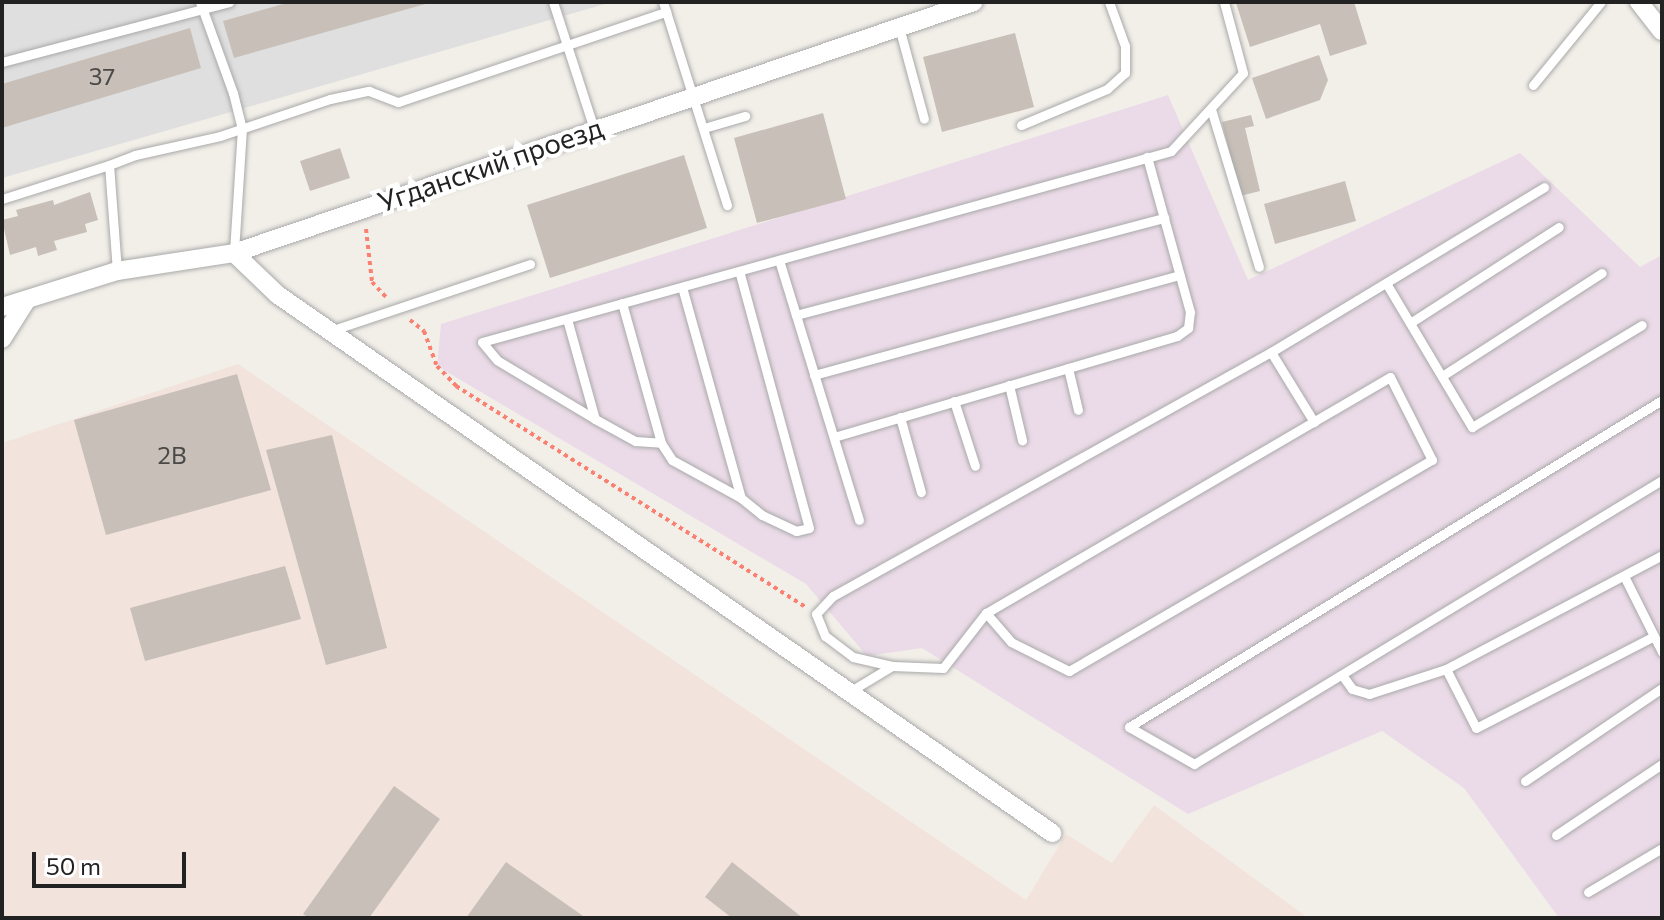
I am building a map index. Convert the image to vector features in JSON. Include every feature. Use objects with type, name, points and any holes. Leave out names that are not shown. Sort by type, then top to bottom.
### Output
[{"type":"street","name":"Угданский проезд","points":[[2,307],[117,271],[234,253],[974,2]]},
{"type":"street","points":[[1639,2],[1662,31]]},
{"type":"street","points":[[234,253],[278,295],[1052,833]]},
{"type":"street","points":[[2,339],[26,301]]},
{"type":"lane","points":[[2,62],[202,5],[229,2]]},
{"type":"lane","points":[[553,2],[594,129]]},
{"type":"lane","points":[[1021,125],[1107,89],[1125,73],[1125,46],[1109,2]]},
{"type":"lane","points":[[661,443],[635,441],[595,419],[497,360],[482,342],[1171,151],[1243,73],[1224,2]]},
{"type":"lane","points":[[1533,85],[1601,2]]},
{"type":"lane","points":[[202,5],[242,128],[234,253]]},
{"type":"lane","points":[[2,199],[135,155],[242,128],[330,99],[369,91],[398,102],[567,45],[664,7],[727,205]]},
{"type":"lane","points":[[899,27],[924,119]]},
{"type":"lane","points":[[1211,109],[1259,267]]},
{"type":"lane","points":[[704,128],[745,116]]},
{"type":"lane","points":[[834,437],[1177,336],[1188,328],[1190,312],[1147,157]]},
{"type":"lane","points":[[109,165],[117,271]]},
{"type":"lane","points":[[986,613],[1011,642],[1069,671],[1432,460],[1390,377],[986,613],[943,668],[892,666],[853,657],[825,636],[816,614],[847,588],[1271,352],[1544,187]]},
{"type":"lane","points":[[796,315],[1164,218]]},
{"type":"lane","points":[[1410,323],[1559,227]]},
{"type":"lane","points":[[779,260],[859,520]]},
{"type":"lane","points":[[330,331],[530,264]]},
{"type":"lane","points":[[622,303],[661,443],[672,460],[741,498],[762,515],[796,531],[809,528],[739,271]]},
{"type":"lane","points":[[1442,376],[1602,273]]},
{"type":"lane","points":[[814,375],[1180,275]]},
{"type":"lane","points":[[1386,283],[1472,427],[1642,325]]},
{"type":"lane","points":[[682,287],[741,498]]},
{"type":"lane","points":[[567,319],[595,419]]},
{"type":"lane","points":[[1271,352],[1314,422]]},
{"type":"lane","points":[[1068,368],[1078,410]]},
{"type":"lane","points":[[1009,385],[1022,440]]},
{"type":"lane","points":[[1662,400],[1129,727],[1194,764],[1662,480]]},
{"type":"lane","points":[[954,401],[975,466]]},
{"type":"lane","points":[[900,417],[921,492]]},
{"type":"lane","points":[[1342,675],[1352,689],[1369,694],[1446,669],[1662,555]]},
{"type":"lane","points":[[1624,576],[1662,652]]},
{"type":"lane","points":[[1446,669],[1476,728],[1654,636]]},
{"type":"lane","points":[[849,692],[892,666]]},
{"type":"lane","points":[[1525,781],[1662,688]]},
{"type":"lane","points":[[1556,835],[1662,764]]},
{"type":"lane","points":[[1588,892],[1662,848]]},
{"type":"path","points":[[368,206],[365,243],[372,282],[397,309],[424,331],[437,366],[456,386],[816,614]]},
{"type":"shaded area","points":[[2,2],[612,2],[2,178]]},
{"type":"shaded area","points":[[1168,95],[1248,280],[1520,153],[1640,267],[1662,255],[1662,918],[1559,918],[1464,788],[1382,731],[1188,814],[922,648],[867,656],[806,584],[437,366],[441,324]]},
{"type":"shaded area","points":[[238,364],[1026,900],[1066,834],[1112,863],[1154,805],[1308,918],[2,918],[2,443]]},
{"type":"building","points":[[290,2],[429,3],[234,58],[223,21]]},
{"type":"building","points":[[1354,2],[1367,44],[1330,56],[1320,24],[1250,47],[1236,3]]},
{"type":"building","points":[[190,28],[201,68],[2,128],[2,84]]},
{"type":"building","points":[[1015,33],[1034,107],[942,132],[923,57]]},
{"type":"building","points":[[1319,55],[1328,80],[1320,100],[1266,119],[1252,78]]},
{"type":"building","points":[[823,113],[846,199],[757,223],[734,138]]},
{"type":"building","points":[[1251,115],[1254,126],[1245,128],[1260,191],[1240,196],[1222,122]]},
{"type":"building","points":[[340,148],[350,178],[310,191],[300,161]]},
{"type":"building","points":[[684,155],[707,228],[550,278],[527,205]]},
{"type":"building","points":[[1345,181],[1356,221],[1275,244],[1264,204]]},
{"type":"building","points":[[90,192],[98,220],[85,224],[87,232],[54,241],[57,250],[38,256],[36,247],[10,255],[2,220],[18,216],[16,210],[53,200],[54,205]]},
{"type":"building","points":[[237,374],[271,490],[106,535],[74,420]]},
{"type":"building","points":[[332,435],[387,648],[326,665],[266,450]]},
{"type":"building","points":[[285,566],[301,619],[145,661],[130,608]]},
{"type":"building","points":[[394,786],[440,819],[369,918],[309,918],[303,914]]},
{"type":"building","points":[[506,862],[586,918],[466,918]]},
{"type":"building","points":[[732,862],[803,918],[732,918],[705,897]]}]
